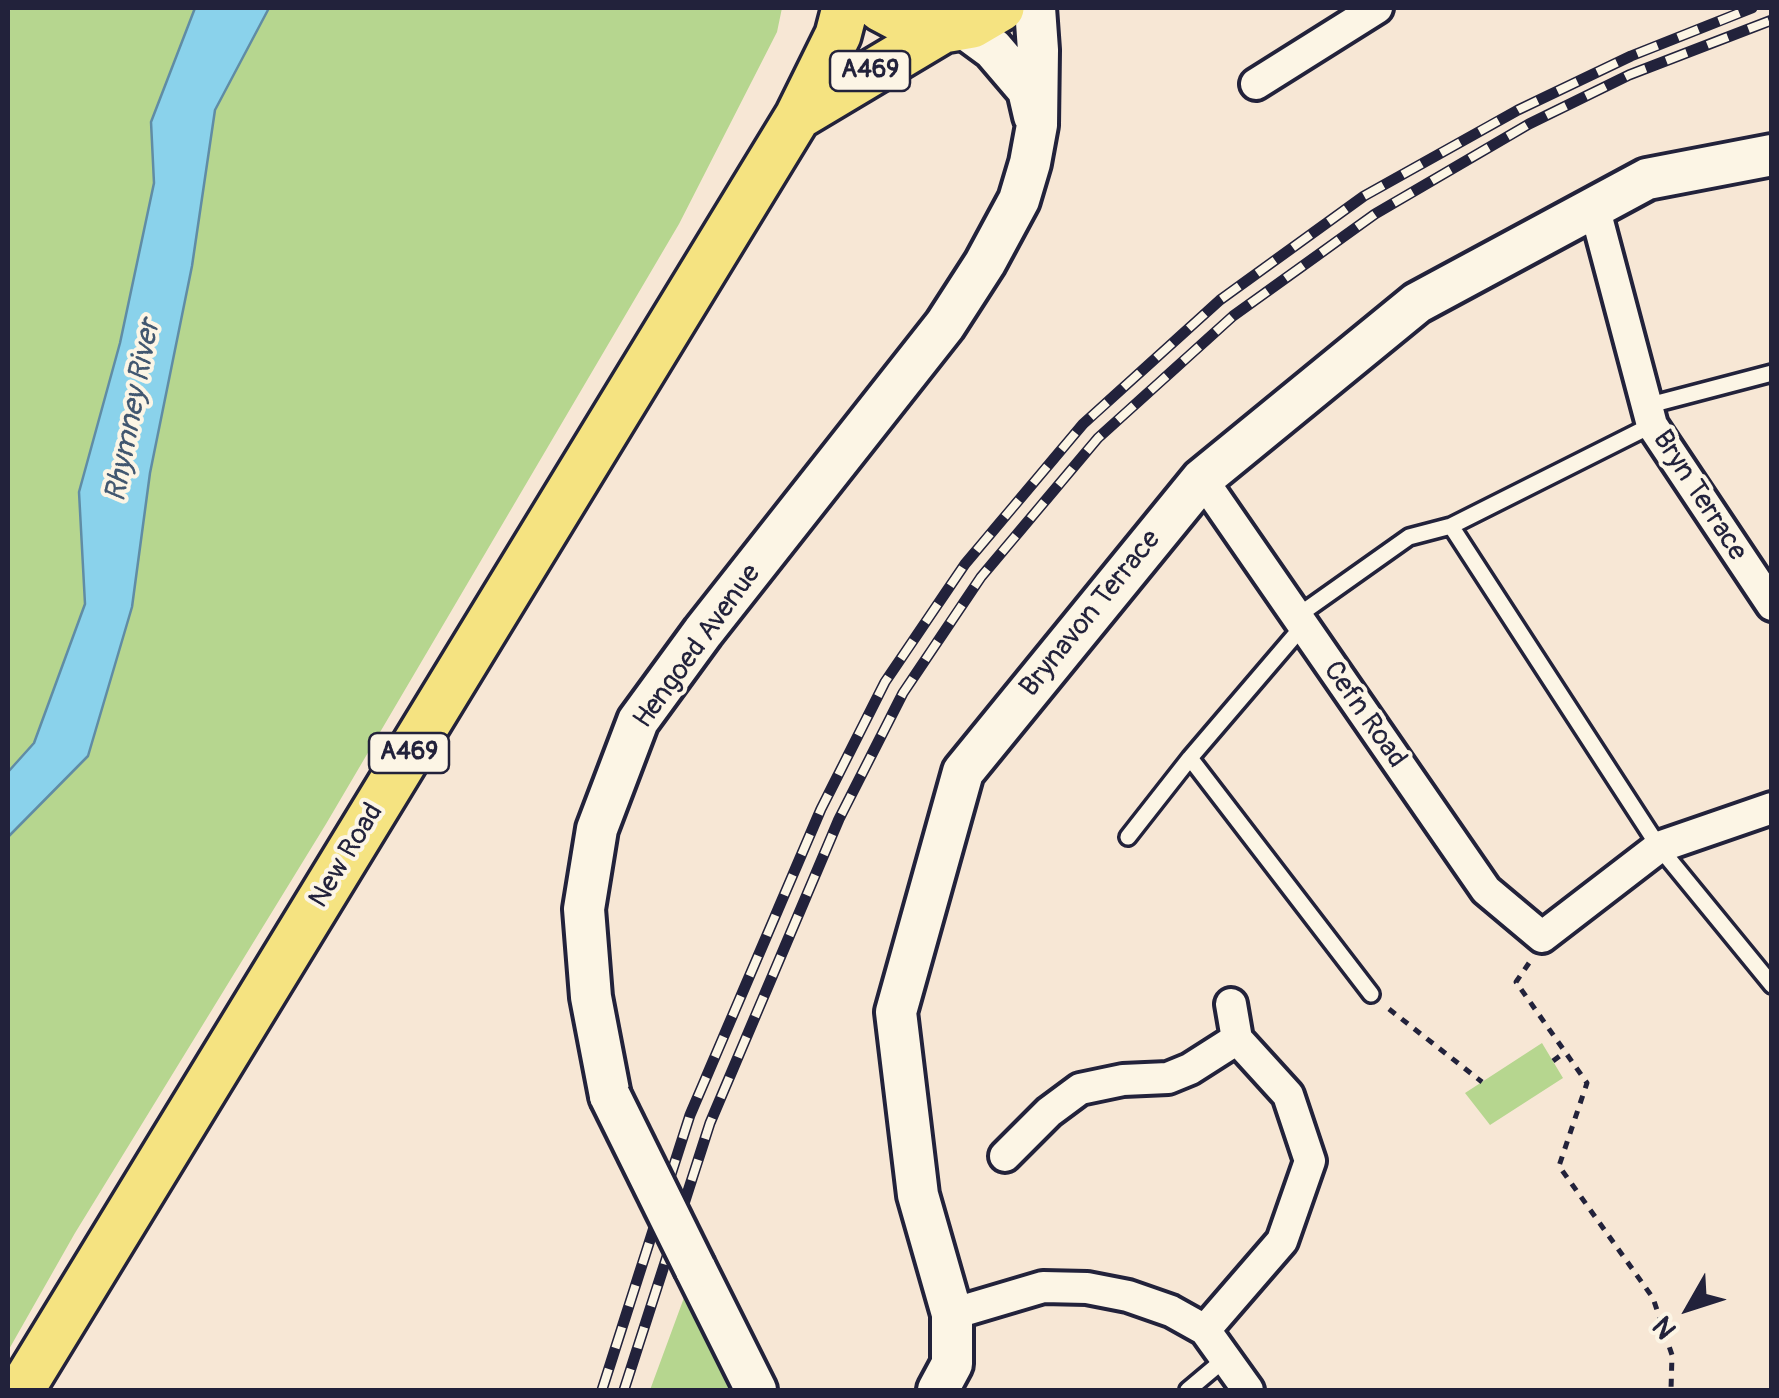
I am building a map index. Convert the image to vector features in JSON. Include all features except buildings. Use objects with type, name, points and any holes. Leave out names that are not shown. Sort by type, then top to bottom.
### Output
[{"type":"main road","name":"New Road","points":[[21,1390],[798,116],[838,35],[845,8]]},
{"type":"main road","points":[[880,8],[914,26],[969,21]]},
{"type":"main road","name":"New Road","points":[[798,116],[969,21]]},
{"type":"street","name":"Hengoed Avenue","points":[[756,1390],[610,1096],[591,996],[584,909],[597,829],[638,721],[715,617],[945,326],[986,263],[1019,200],[1036,125],[1035,8]]},
{"type":"street","points":[[1256,84],[1377,8]]},
{"type":"street","points":[[969,21],[1028,90],[1036,125]]},
{"type":"street","name":"Brynavon Terrace","points":[[938,1390],[952,1364],[952,1314],[918,1195],[896,1012],[964,772],[1202,478],[1417,303],[1647,179],[1772,155]]},
{"type":"street","name":"Bryn Terrace","points":[[1594,206],[1649,416],[1771,603]]},
{"type":"street","name":"Cefn Road","points":[[1202,478],[1486,890],[1542,937]]},
{"type":"street","points":[[1542,937],[1659,847],[1772,808]]},
{"type":"street","points":[[1205,1330],[1282,1241],[1310,1161],[1288,1095],[1237,1039],[1231,1004]]},
{"type":"street","points":[[1005,1156],[1049,1112],[1080,1089],[1123,1080],[1168,1078],[1237,1039]]},
{"type":"street","points":[[952,1314],[1043,1287],[1087,1288],[1128,1296],[1172,1311],[1205,1330],[1248,1390]]},
{"type":"lane","points":[[1128,837],[1299,622],[1409,537],[1452,526],[1649,416],[1772,372]]},
{"type":"lane","points":[[1452,526],[1659,847],[1772,985]]},
{"type":"lane","points":[[1190,758],[1371,994]]},
{"type":"lane","points":[[1188,1390],[1226,1358]]},
{"type":"path","points":[[1542,937],[1516,982],[1587,1083],[1559,1166],[1653,1298],[1672,1355],[1671,1390]]},
{"type":"path","points":[[1371,994],[1482,1082]]},
{"type":"path","points":[[1553,1061],[1565,1052]]},
{"type":"green space","points":[[12,8],[195,8],[151,122],[154,183],[120,343],[79,491],[85,604],[34,743],[8,772],[8,13]]},
{"type":"green space","points":[[269,8],[782,8],[777,32],[679,224],[326,824],[75,1233],[8,1351],[8,837],[88,756],[132,607],[150,473],[192,266],[215,110]]},
{"type":"green space","points":[[1542,1043],[1563,1078],[1490,1125],[1465,1093]]},
{"type":"green space","points":[[685,1295],[732,1390],[650,1390]]},
{"type":"water","name":"Rhymney River","points":[[195,8],[269,8],[215,110],[192,266],[150,473],[132,607],[88,756],[8,837],[8,772],[34,743],[85,604],[79,492],[120,343],[154,183],[151,122]]},
{"type":"railway","points":[[602,1390],[690,1115],[821,809],[885,682],[965,564],[1083,424],[1220,300],[1364,196],[1518,110],[1631,56],[1752,8]]},
{"type":"railway","points":[[624,1390],[710,1123],[839,819],[903,693],[981,577],[1098,438],[1233,316],[1375,214],[1529,124],[1629,75],[1772,20]]}]
